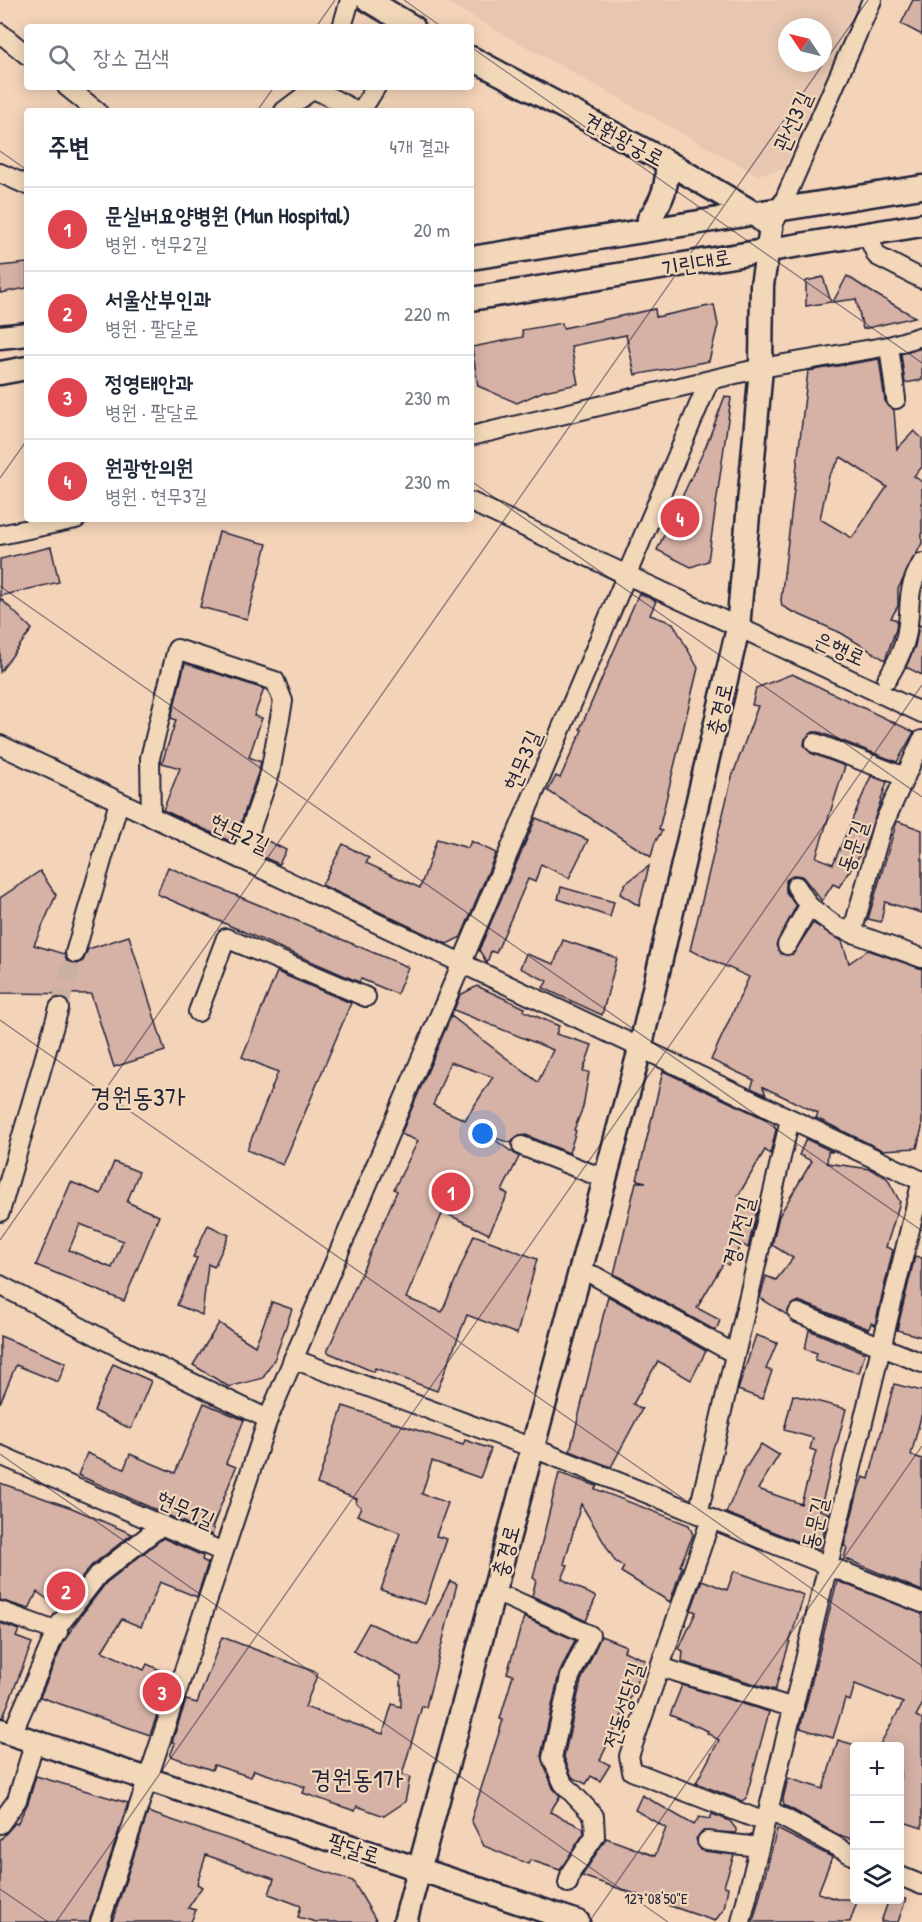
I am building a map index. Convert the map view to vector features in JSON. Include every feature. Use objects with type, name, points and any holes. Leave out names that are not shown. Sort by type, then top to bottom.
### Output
[{"type":"street","points":[[343,24],[350,0]]},
{"type":"street","points":[[368,0],[407,24]]},
{"type":"street","name":"관선3길","points":[[770,239],[781,208],[872,0]]},
{"type":"street","points":[[0,33],[24,53]]},
{"type":"street","name":"견훤왕궁로","points":[[474,60],[667,162],[752,213],[770,239]]},
{"type":"street","points":[[71,90],[93,108]]},
{"type":"street","points":[[288,108],[312,90]]},
{"type":"street","points":[[319,90],[353,108]]},
{"type":"street","points":[[361,108],[374,90]]},
{"type":"street","points":[[652,228],[649,219],[663,197],[668,181],[667,162]]},
{"type":"street","points":[[0,173],[24,184]]},
{"type":"street","name":"기린대로","points":[[474,258],[922,186]]},
{"type":"street","name":"기린대로","points":[[474,298],[770,239],[866,233],[922,225]]},
{"type":"street","points":[[866,233],[877,256],[922,279]]},
{"type":"street","name":"충경로","points":[[405,1922],[640,1049],[738,628],[761,368],[762,285],[770,239]]},
{"type":"street","points":[[474,435],[761,368],[889,346],[922,336]]},
{"type":"street","points":[[889,346],[896,399]]},
{"type":"street","points":[[0,373],[24,369]]},
{"type":"street","name":"현무3길","points":[[459,964],[628,575],[709,381]]},
{"type":"street","points":[[474,503],[738,628]]},
{"type":"street","points":[[0,535],[62,522]]},
{"type":"street","name":"은행로","points":[[887,679],[907,633],[908,595],[912,581],[922,563]]},
{"type":"street","name":"은행로","points":[[738,628],[922,713]]},
{"type":"street","points":[[151,817],[150,758],[177,650],[274,681],[283,701],[270,773],[240,859]]},
{"type":"street","name":"동문길","points":[[852,933],[882,827],[922,740]]},
{"type":"street","points":[[815,743],[905,777]]},
{"type":"street","name":"현무2길","points":[[0,745],[640,1049]]},
{"type":"street","points":[[75,953],[119,802]]},
{"type":"street","points":[[796,886],[808,906],[837,927],[922,958]]},
{"type":"street","points":[[787,945],[808,906]]},
{"type":"street","points":[[198,1012],[226,938],[366,997]]},
{"type":"street","name":"현무1길","points":[[0,1455],[223,1552],[268,1419],[292,1359],[459,964]]},
{"type":"street","points":[[0,1212],[59,1008]]},
{"type":"street","points":[[640,1049],[922,1181]]},
{"type":"street","name":"경기전길","points":[[733,1353],[790,1119]]},
{"type":"street","points":[[522,1146],[605,1179]]},
{"type":"street","name":"동문길","points":[[741,1922],[922,1181]]},
{"type":"street","points":[[595,1276],[733,1353]]},
{"type":"street","points":[[0,1285],[268,1419]]},
{"type":"street","points":[[798,1312],[922,1363]]},
{"type":"street","name":"전동성당길","points":[[733,1353],[704,1517],[660,1667],[629,1756],[632,1771],[767,1816]]},
{"type":"street","points":[[292,1359],[533,1448],[922,1603]]},
{"type":"street","name":"팔달로","points":[[162,1525],[98,1575],[59,1625],[58,1632],[6,1732],[420,1869],[566,1920]]},
{"type":"street","points":[[100,1922],[223,1552]]},
{"type":"street","points":[[508,1598],[590,1635],[570,1677],[552,1758],[563,1783],[594,1816],[595,1836],[571,1872],[568,1883]]},
{"type":"street","points":[[0,1611],[58,1632]]},
{"type":"street","points":[[660,1667],[794,1708]]},
{"type":"street","points":[[0,1824],[17,1800],[34,1741]]},
{"type":"street","points":[[767,1816],[850,1854]]},
{"type":"street","points":[[707,1841],[759,1847]]},
{"type":"street","points":[[904,1878],[922,1886]]},
{"type":"shaded area","points":[[442,0],[861,0],[832,64],[832,18],[778,18],[778,72],[828,72],[784,169],[757,175]]},
{"type":"building","points":[[913,0],[922,0],[922,35],[901,24]]},
{"type":"building","points":[[24,263],[24,289],[0,293],[0,266]]},
{"type":"building","points":[[847,276],[915,317],[863,329],[856,299],[833,302]]},
{"type":"building","points":[[823,277],[831,302],[806,306],[806,281]]},
{"type":"building","points":[[714,305],[718,325],[709,361],[635,375],[626,335],[571,346],[578,384],[544,391],[517,403],[478,386],[474,347],[523,337],[522,330],[562,323],[563,328],[655,309],[656,317]]},
{"type":"building","points":[[922,348],[922,380],[905,383],[901,354]]},
{"type":"building","points":[[879,359],[885,401],[894,410],[897,449],[914,431],[922,438],[922,467],[914,476],[922,482],[922,543],[898,589],[898,606],[891,618],[897,620],[896,629],[885,660],[841,633],[782,606],[808,371]],"holes":[[[841,457],[887,487],[852,538],[820,519],[829,476]]]},
{"type":"building","points":[[725,396],[731,398],[708,561],[691,567],[657,550],[706,446]]},
{"type":"building","points":[[219,532],[267,544],[247,619],[200,607]]},
{"type":"building","points":[[51,547],[59,582],[0,596],[0,559]]},
{"type":"building","points":[[639,593],[656,601],[650,615],[673,623],[698,668],[659,829],[662,831],[655,842],[651,857],[548,791],[556,776],[560,778]]},
{"type":"building","points":[[0,598],[32,629],[0,672]]},
{"type":"building","points":[[919,625],[922,626],[922,675],[906,667],[915,646]]},
{"type":"building","points":[[185,663],[264,689],[254,716],[262,718],[249,757],[261,762],[234,843],[163,810],[180,768],[162,763],[176,720],[171,718]]},
{"type":"building","points":[[792,674],[914,732],[897,762],[819,732],[813,732],[805,739],[804,745],[811,753],[845,766],[816,857],[833,864],[871,776],[887,782],[865,847],[839,887],[833,884],[822,901],[802,876],[795,875],[786,880],[786,892],[796,906],[776,945],[781,954],[793,954],[813,923],[842,941],[849,963],[868,950],[922,969],[922,1128],[917,1148],[882,1150],[816,1118],[818,1113],[763,1087],[766,1095],[751,1088],[754,1080],[711,1060],[749,977],[690,950],[732,777],[758,706],[752,705],[756,688]]},
{"type":"building","points":[[536,818],[588,840],[569,878],[541,864],[535,882],[528,879],[496,953],[491,951],[487,963],[479,950]]},
{"type":"building","points":[[897,821],[922,830],[922,913],[885,902],[881,922],[868,919]]},
{"type":"building","points":[[260,837],[286,850],[279,864],[254,853]]},
{"type":"building","points":[[437,839],[468,848],[471,841],[496,853],[461,937],[447,944],[322,885],[343,844],[369,858],[366,863],[420,888]]},
{"type":"building","points":[[649,866],[639,906],[620,894],[625,884]]},
{"type":"building","points":[[168,867],[408,967],[397,994],[361,979],[359,982],[157,894]]},
{"type":"building","points":[[40,871],[56,895],[34,945],[64,954],[67,961],[77,964],[83,961],[88,949],[129,936],[165,1051],[114,1067],[91,994],[0,993],[0,898]]},
{"type":"building","points":[[561,887],[614,902],[610,917],[558,899]]},
{"type":"building","points":[[563,940],[617,958],[602,1015],[543,988],[547,981],[520,968],[526,954],[554,964]]},
{"type":"building","points":[[277,972],[351,1003],[283,1165],[247,1150],[278,1072],[242,1057]]},
{"type":"building","points":[[477,986],[525,1008],[524,1011],[559,1026],[556,1034],[592,1045],[583,1071],[589,1072],[583,1107],[574,1130],[576,1131],[569,1153],[526,1135],[516,1137],[511,1143],[491,1137],[519,1157],[502,1191],[508,1194],[489,1234],[443,1212],[406,1298],[442,1312],[474,1235],[537,1259],[517,1334],[467,1315],[437,1391],[375,1368],[374,1372],[327,1352],[397,1191],[394,1189],[418,1141],[401,1134],[451,1016],[538,1082],[553,1050],[454,1010],[460,995]],"holes":[[[450,1062],[493,1077],[465,1120],[433,1105]]]},
{"type":"building","points":[[663,1071],[774,1123],[776,1130],[770,1154],[765,1150],[738,1196],[758,1206],[748,1248],[742,1244],[728,1265],[724,1262],[697,1308],[720,1320],[716,1331],[614,1274],[636,1182],[646,1182],[637,1180]]},
{"type":"building","points":[[806,1139],[833,1152],[828,1152],[827,1163],[870,1169],[887,1178],[900,1202],[886,1247],[893,1250],[875,1325],[871,1323],[869,1329],[799,1301],[791,1305],[787,1315],[760,1298],[766,1276],[776,1280],[793,1258],[772,1245],[779,1216],[812,1161],[799,1155]]},
{"type":"building","points":[[114,1162],[139,1172],[127,1202],[159,1216],[124,1301],[36,1265],[71,1182],[101,1194]],"holes":[[[80,1224],[123,1241],[112,1268],[69,1250]]]},
{"type":"building","points":[[208,1225],[229,1235],[214,1267],[208,1264],[202,1315],[177,1305],[197,1258],[193,1257]]},
{"type":"building","points":[[915,1256],[922,1258],[922,1337],[897,1330]]},
{"type":"building","points":[[608,1296],[706,1351],[691,1380],[658,1361],[633,1404],[642,1409],[611,1467],[570,1451]]},
{"type":"building","points":[[272,1302],[292,1309],[275,1358],[263,1378],[229,1387],[193,1365],[219,1323],[255,1346]]},
{"type":"building","points":[[809,1330],[865,1353],[859,1373],[815,1360],[817,1353],[805,1349]]},
{"type":"building","points":[[756,1335],[777,1343],[766,1369],[772,1371],[762,1399],[738,1390]]},
{"type":"building","points":[[0,1336],[66,1363],[58,1382],[16,1365],[0,1403]]},
{"type":"building","points":[[113,1364],[151,1381],[131,1429],[94,1411]]},
{"type":"building","points":[[894,1384],[922,1391],[922,1413],[911,1455],[922,1459],[922,1591],[844,1558],[847,1547],[844,1546],[859,1487],[863,1477],[869,1479]]},
{"type":"building","points":[[793,1395],[846,1409],[820,1510],[829,1513],[819,1550],[726,1513],[745,1469],[761,1444],[779,1455],[758,1489],[801,1504],[816,1451],[810,1449],[813,1438],[784,1430]]},
{"type":"building","points":[[204,1403],[244,1420],[226,1463],[236,1467],[212,1528],[214,1529],[212,1535],[78,1475],[87,1453],[124,1469],[130,1454],[175,1473]]},
{"type":"building","points":[[343,1406],[463,1445],[465,1440],[491,1449],[480,1478],[432,1461],[422,1494],[448,1503],[436,1536],[447,1539],[425,1604],[381,1590],[400,1533],[357,1515],[361,1507],[356,1503],[357,1499],[317,1484]]},
{"type":"building","points":[[559,1473],[597,1486],[595,1489],[689,1525],[693,1535],[680,1566],[682,1567],[670,1602],[621,1572],[624,1567],[615,1561],[581,1504],[564,1564],[568,1565],[562,1579],[596,1597],[586,1621],[532,1596],[536,1580],[533,1578]]},
{"type":"building","points":[[0,1483],[72,1508],[132,1534],[91,1566],[59,1607],[37,1592],[29,1609],[0,1600]]},
{"type":"building","points":[[163,1538],[203,1556],[202,1560],[208,1563],[197,1597],[160,1582],[141,1627],[122,1619],[102,1651],[144,1670],[147,1664],[171,1675],[150,1735],[40,1697],[64,1641],[106,1583]]},
{"type":"building","points":[[734,1571],[804,1595],[775,1690],[682,1662],[683,1651],[679,1649],[696,1612],[691,1610],[702,1580],[727,1590]]},
{"type":"building","points":[[450,1581],[457,1584],[426,1707],[422,1706],[402,1775],[410,1777],[405,1802],[384,1816],[357,1806],[355,1811],[303,1793],[305,1787],[254,1770],[251,1777],[214,1765],[212,1770],[170,1756],[175,1743],[172,1742],[186,1700],[197,1703],[222,1637],[318,1673],[305,1707],[383,1734],[392,1704],[401,1707],[401,1676],[353,1651],[369,1623],[418,1645]]},
{"type":"building","points":[[837,1581],[922,1614],[922,1705],[916,1716],[922,1719],[922,1828],[904,1822],[904,1742],[881,1742],[903,1703],[855,1684],[850,1701],[845,1699],[833,1738],[800,1728]]},
{"type":"building","points":[[524,1617],[575,1640],[559,1674],[541,1756],[553,1788],[560,1796],[550,1812],[583,1828],[584,1833],[560,1870],[530,1860],[528,1864],[484,1846],[471,1820],[503,1720],[500,1719],[513,1675],[507,1673]]},
{"type":"building","points":[[0,1623],[19,1630],[16,1637],[32,1643],[3,1717],[0,1717]]},
{"type":"building","points":[[601,1636],[626,1646],[624,1651],[645,1660],[629,1701],[600,1760],[610,1765],[600,1781],[591,1776],[586,1784],[572,1777],[564,1757],[581,1681]]},
{"type":"building","points":[[682,1685],[769,1712],[746,1798],[742,1801],[696,1783],[719,1740],[707,1733],[708,1731],[670,1715]]},
{"type":"building","points":[[838,1740],[850,1744],[850,1838],[839,1835],[784,1805],[783,1799],[788,1778],[823,1789]]},
{"type":"building","points":[[36,1776],[128,1803],[89,1922],[0,1922],[0,1840],[15,1823],[17,1824],[28,1803]]},
{"type":"building","points":[[642,1795],[694,1825],[699,1817],[710,1819],[712,1814],[730,1821],[736,1829],[736,1833],[703,1831],[696,1839],[701,1850],[734,1855],[724,1886],[728,1887],[724,1909],[715,1921],[582,1876],[606,1838],[655,1856],[666,1828],[635,1810]]},
{"type":"building","points":[[148,1812],[353,1881],[377,1922],[316,1922],[298,1917],[301,1906],[269,1894],[274,1879],[206,1855],[197,1884],[202,1887],[188,1908],[196,1910],[191,1922],[112,1922]]},
{"type":"building","points":[[777,1829],[832,1857],[818,1893],[837,1899],[850,1899],[850,1904],[856,1904],[850,1922],[753,1922]]},
{"type":"building","points":[[904,1899],[906,1899],[898,1922],[881,1922],[887,1904],[904,1904]]},
{"type":"tunnel","points":[[59,1008],[75,953]]},
{"type":"place","name":"원광한의원","points":[[680,518]]},
{"type":"place","name":"문실버요양병원 (Mun Hospital)","points":[[451,1192]]},
{"type":"place","name":"서울산부인과","points":[[66,1591]]},
{"type":"place","name":"정영태안과","points":[[162,1692]]},
{"type":"district","name":"경원동3가","points":[[138,1097]]},
{"type":"district","name":"경원동1가","points":[[357,1779]]}]
